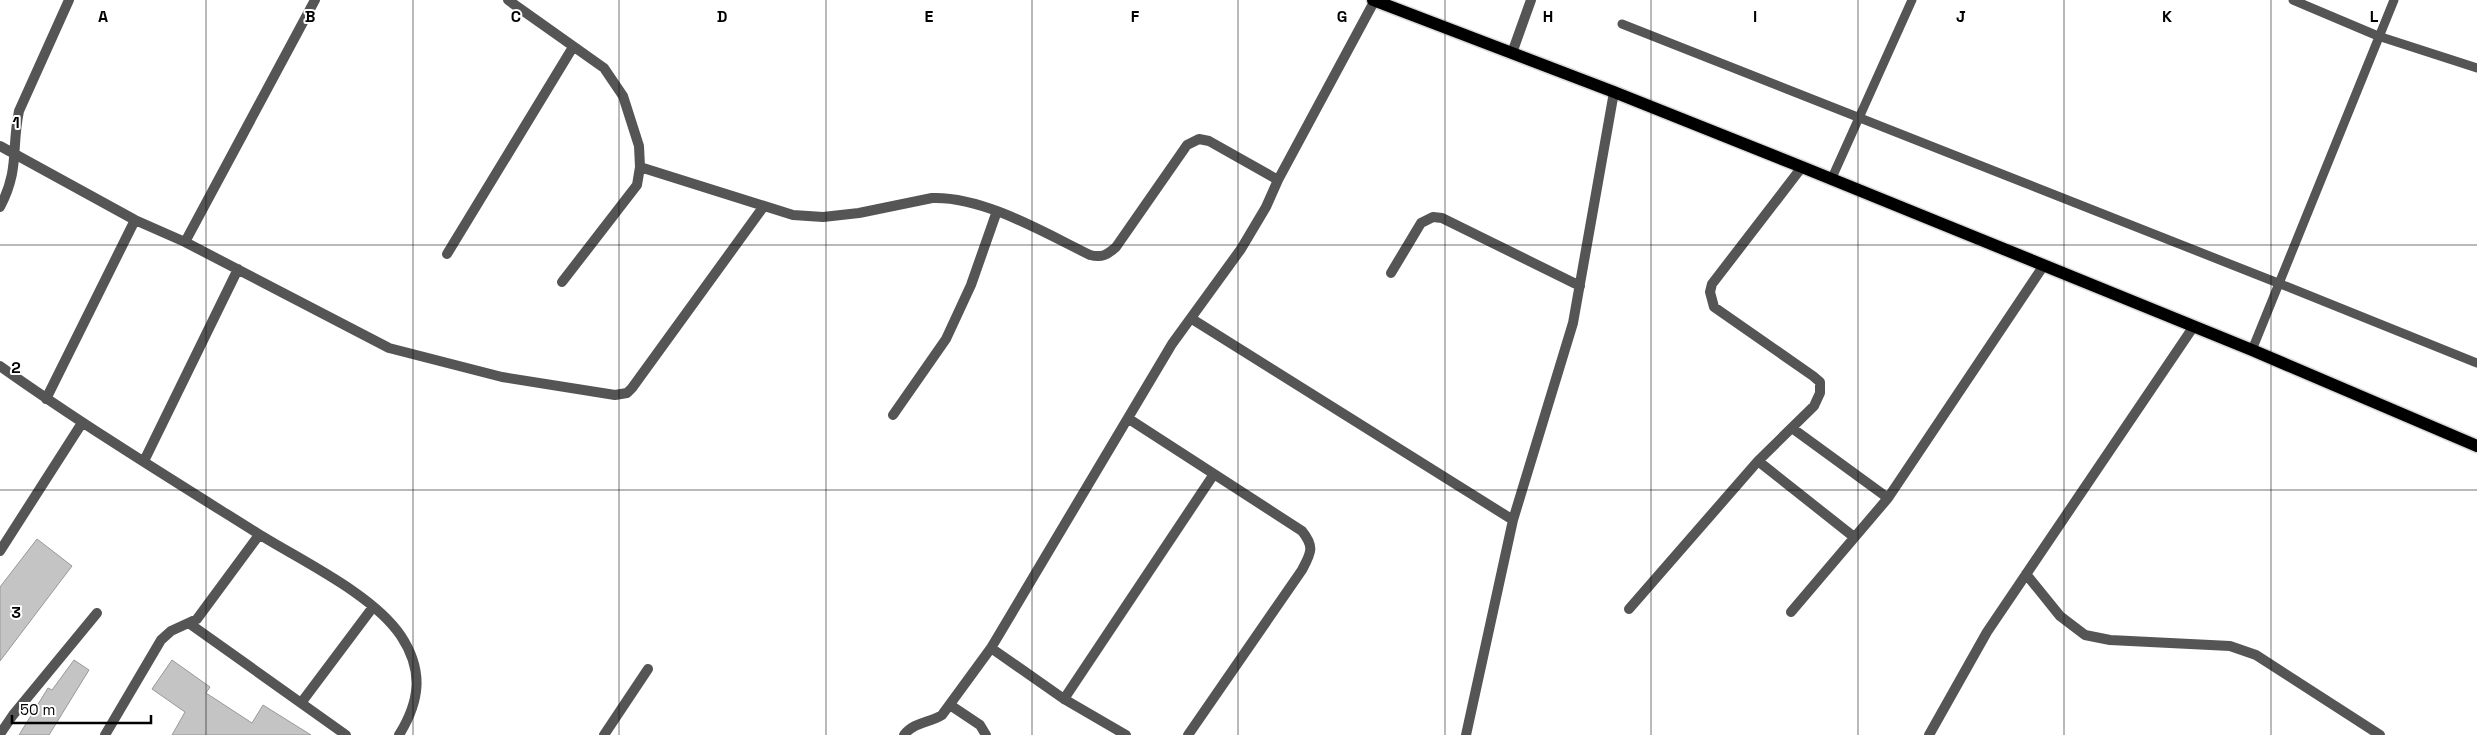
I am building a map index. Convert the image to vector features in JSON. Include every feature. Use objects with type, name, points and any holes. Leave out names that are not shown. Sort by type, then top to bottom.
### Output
[{"type":"main road","points":[[1374,0],[1614,92],[1802,167],[2194,326],[2477,446]]},
{"type":"street","points":[[0,207],[12,180],[16,154],[15,130],[18,112],[69,0]]},
{"type":"street","points":[[185,242],[316,0]]},
{"type":"street","points":[[508,0],[604,68],[622,96],[639,146],[640,167],[637,185],[562,282]]},
{"type":"street","points":[[904,735],[914,725],[933,720],[942,715],[991,648],[1172,344],[1241,250],[1266,207],[1278,180],[1374,0]]},
{"type":"street","points":[[1512,53],[1531,0]]},
{"type":"street","points":[[447,254],[574,47]]},
{"type":"street","points":[[1466,735],[1513,520],[1573,323],[1614,92]]},
{"type":"street","points":[[640,167],[793,215],[823,216],[859,213],[944,197],[997,211],[1090,255],[1099,257],[1108,255],[1116,247],[1187,145],[1192,141],[1209,141],[1278,180]]},
{"type":"street","points":[[0,146],[135,220],[185,242],[389,348],[502,377],[622,395],[632,388],[764,206]]},
{"type":"street","points":[[1629,609],[1758,461],[1814,406],[1820,393],[1820,382],[1714,307],[1710,292],[1712,284],[1802,167]]},
{"type":"street","points":[[893,415],[946,339],[971,285],[997,211]]},
{"type":"street","points":[[1391,273],[1421,223],[1433,217],[1442,218],[1580,286]]},
{"type":"street","points":[[46,399],[135,220]]},
{"type":"street","points":[[1791,612],[1888,498],[2044,265]]},
{"type":"street","points":[[144,461],[238,269]]},
{"type":"street","points":[[1192,319],[1513,520]]},
{"type":"street","points":[[1929,735],[1987,632],[2194,326]]},
{"type":"street","points":[[0,366],[82,423],[259,535],[337,580],[386,618],[400,635],[408,650],[416,675],[414,708],[399,735]]},
{"type":"street","points":[[1129,419],[1302,531],[1310,541],[1310,555],[1188,735]]},
{"type":"street","points":[[0,550],[82,423]]},
{"type":"street","points":[[1792,428],[1888,498]]},
{"type":"street","points":[[1758,461],[1854,537]]},
{"type":"street","points":[[1064,699],[1214,474]]},
{"type":"street","points":[[106,735],[161,640],[171,631],[190,624],[203,613],[259,535]]},
{"type":"street","points":[[2026,574],[2060,616],[2085,635],[2110,640],[2230,646],[2256,655],[2380,735]]},
{"type":"street","points":[[301,703],[372,608]]},
{"type":"street","points":[[0,734],[13,715],[97,613]]},
{"type":"street","points":[[190,624],[346,735]]},
{"type":"street","points":[[991,648],[1064,699],[1126,735]]},
{"type":"street","points":[[604,735],[648,669]]},
{"type":"street","points":[[950,705],[980,725],[986,735]]},
{"type":"lane","points":[[1832,180],[1912,0]]},
{"type":"lane","points":[[2293,0],[2378,36],[2477,68]]},
{"type":"lane","points":[[2252,350],[2394,0]]},
{"type":"lane","points":[[1622,24],[2477,363]]},
{"type":"building","points":[[37,539],[72,566],[0,661],[0,587]]},
{"type":"building","points":[[74,660],[89,670],[49,735],[19,735],[48,688],[52,690]]},
{"type":"building","points":[[172,660],[210,687],[206,693],[252,723],[263,705],[311,735],[172,735],[185,712],[152,689]]}]
